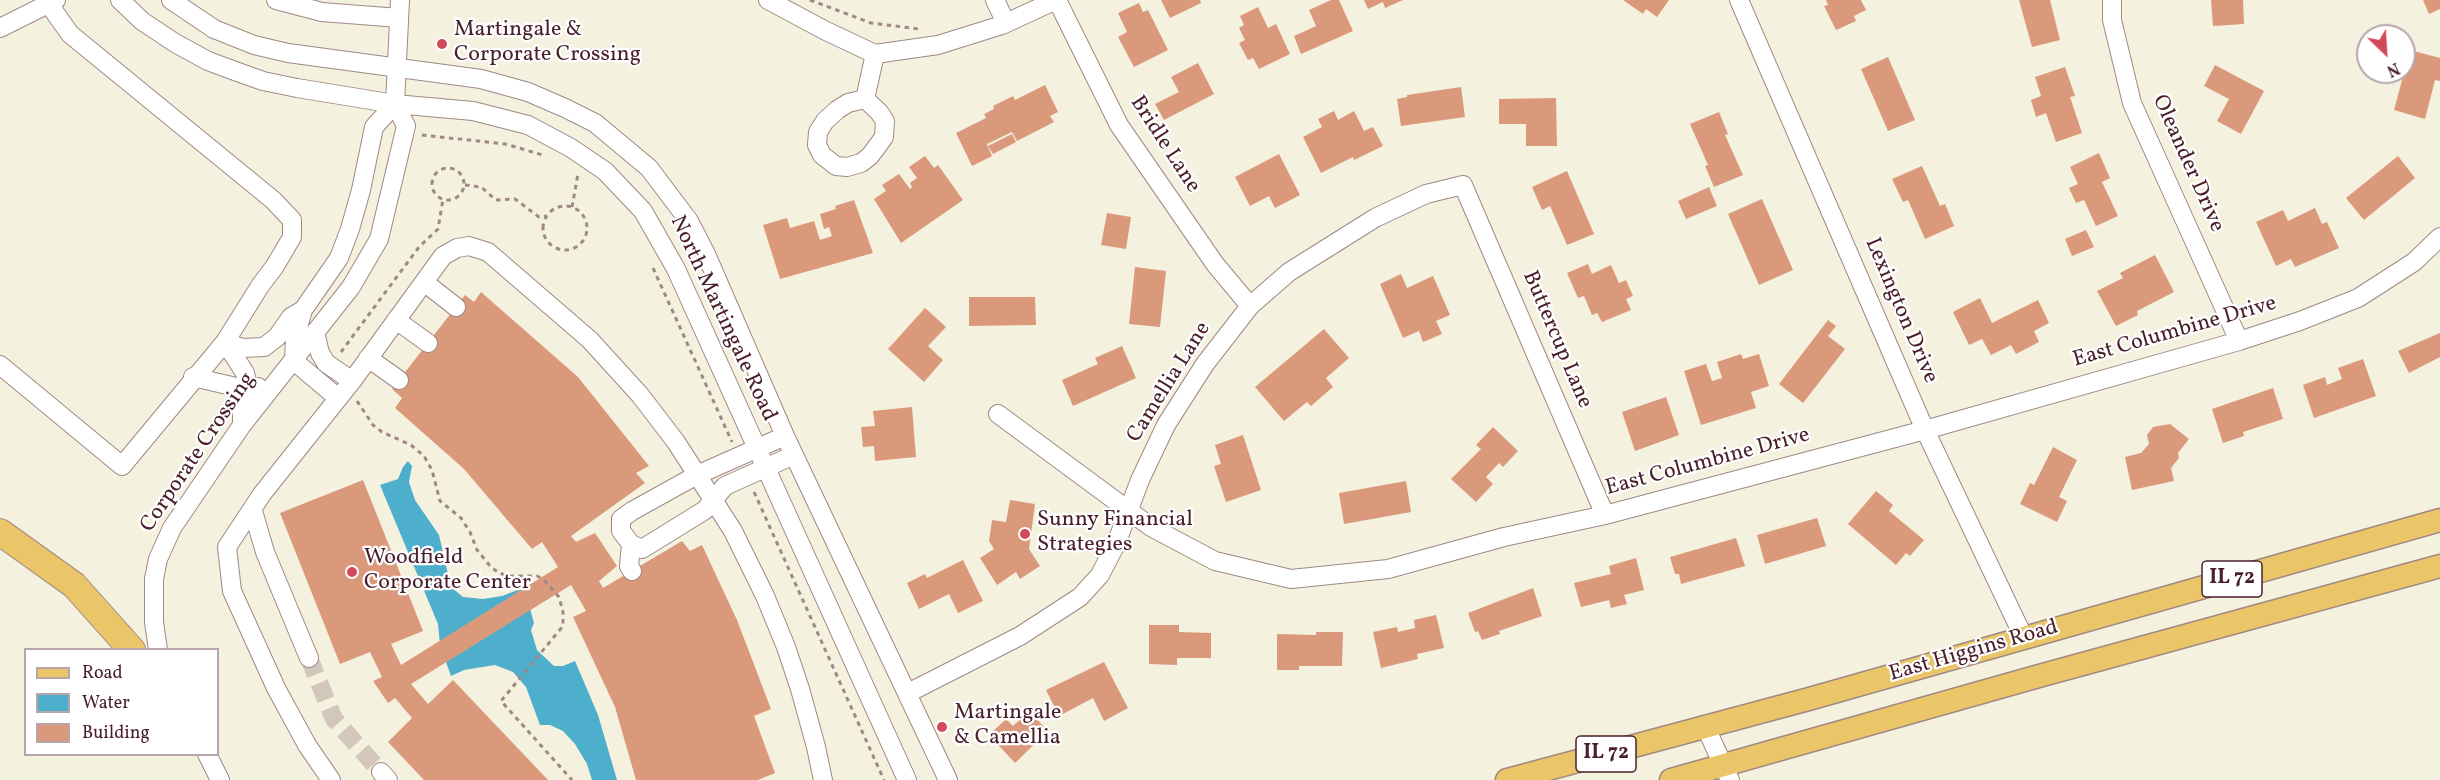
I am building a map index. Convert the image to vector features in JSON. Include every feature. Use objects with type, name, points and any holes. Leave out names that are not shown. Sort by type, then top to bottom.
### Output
[{"type":"highway","points":[[0,532],[74,585],[130,648]]},
{"type":"main road","name":"East Higgins Road","points":[[1507,780],[1706,728],[2440,520]]},
{"type":"main road","name":"East Higgins Road","points":[[1671,780],[1727,773],[2039,676],[2440,566]]},
{"type":"street","name":"North Martingale Road","points":[[120,0],[142,21],[175,43],[208,61],[235,72],[297,88],[395,104],[473,111],[528,125],[571,147],[605,171],[643,211],[663,243],[907,780]]},
{"type":"street","name":"North Martingale Road","points":[[171,0],[214,29],[254,45],[288,53],[481,79],[528,92],[595,123],[649,168],[689,221],[706,254],[785,436],[948,780]]},
{"type":"street","points":[[276,0],[322,12],[400,9],[395,104],[374,127],[361,190],[339,258],[303,310],[295,338],[294,361],[345,390]]},
{"type":"street","points":[[768,0],[875,54],[938,45],[1006,23],[1056,0]]},
{"type":"street","points":[[995,0],[1006,23]]},
{"type":"street","name":"Bridle Lane","points":[[1056,0],[1119,125],[1215,264],[1250,306]]},
{"type":"street","name":"Lexington Drive","points":[[1739,0],[1925,430],[2024,638]]},
{"type":"street","name":"Oleander Drive","points":[[2112,0],[2112,20],[2132,103],[2239,341]]},
{"type":"street","points":[[0,28],[50,1],[70,34],[273,200],[292,220],[292,237],[225,342],[122,466],[0,365]]},
{"type":"street","points":[[865,99],[875,54]]},
{"type":"street","name":"Corporate Crossing","points":[[158,648],[154,622],[154,579],[158,559],[172,528],[242,426],[351,287],[379,239],[406,126],[395,104]]},
{"type":"street","name":"Camellia Lane","points":[[908,693],[1020,636],[1080,597],[1100,575],[1116,544],[1140,480],[1166,425],[1205,364],[1250,306],[1289,272],[1375,218],[1426,194],[1463,184]]},
{"type":"street","name":"Buttercup Lane","points":[[1463,184],[1605,515]]},
{"type":"street","name":"East Columbine Drive","points":[[998,414],[1151,527],[1215,561],[1291,579],[1388,568],[1504,537],[1605,515],[1925,430],[2239,341],[2300,321],[2358,298],[2414,262],[2440,237]]},
{"type":"street","points":[[331,780],[307,745],[276,688],[232,591],[227,547],[253,511],[262,494],[345,390],[424,282],[449,252],[469,246],[488,252],[568,319],[640,395],[676,442],[733,531],[756,577],[786,646],[809,718],[823,780]]},
{"type":"street","points":[[424,282],[456,307]]},
{"type":"street","points":[[225,342],[242,348],[264,347],[277,337],[291,317],[303,310]]},
{"type":"street","points":[[396,320],[428,343]]},
{"type":"street","points":[[315,332],[320,353],[345,390]]},
{"type":"street","points":[[225,342],[245,373],[249,390],[242,406],[242,426]]},
{"type":"street","points":[[368,358],[399,380]]},
{"type":"street","points":[[194,377],[249,390],[279,379]]},
{"type":"street","points":[[785,436],[697,475],[643,495],[621,519],[621,531],[631,544],[642,549],[673,539],[705,510],[725,486],[794,455]]},
{"type":"street","points":[[253,511],[265,552],[309,658]]},
{"type":"street","points":[[631,544],[629,566],[632,571]]},
{"type":"street","points":[[1706,728],[1727,773]]},
{"type":"street","points":[[208,756],[219,780]]},
{"type":"path","points":[[810,0],[872,23],[929,28]]},
{"type":"path","points":[[420,135],[505,144],[547,157]]},
{"type":"path","points":[[446,168],[457,171],[461,174],[464,184],[457,197],[443,200],[432,188],[433,177],[446,168]]},
{"type":"path","points":[[572,168],[584,175]]},
{"type":"path","points":[[572,207],[578,172]]},
{"type":"path","points":[[464,184],[481,187],[496,200],[515,199],[539,217],[547,216]]},
{"type":"path","points":[[330,368],[419,246],[438,229],[443,200]]},
{"type":"path","points":[[572,207],[584,216],[587,231],[585,238],[574,249],[559,250],[547,241],[543,227],[547,216],[555,208],[572,207]]},
{"type":"path","points":[[652,267],[739,457]]},
{"type":"path","points":[[345,390],[355,399],[373,425],[382,432],[411,445],[424,456],[432,470],[440,501],[461,518],[477,550],[491,567],[509,576],[537,576],[559,597],[563,612],[563,626],[501,701],[572,780]]},
{"type":"path","points":[[747,476],[884,780]]},
{"type":"water","points":[[408,461],[412,466],[409,482],[415,500],[439,535],[451,587],[463,597],[483,599],[502,596],[520,589],[529,605],[534,623],[531,630],[537,650],[554,666],[563,666],[575,661],[598,715],[617,780],[592,780],[587,764],[575,744],[563,731],[550,725],[540,725],[526,687],[513,672],[495,665],[464,670],[451,676],[440,645],[438,624],[380,485],[398,479]]},
{"type":"building","points":[[1161,0],[1200,0],[1201,3],[1170,18]]},
{"type":"building","points":[[1331,0],[1339,0],[1353,31],[1301,54],[1294,36],[1316,26],[1309,10]]},
{"type":"building","points":[[1364,0],[1403,0],[1385,8],[1383,2],[1368,9]]},
{"type":"building","points":[[1623,0],[1669,0],[1657,17],[1646,9],[1643,14]]},
{"type":"building","points":[[1826,0],[1861,0],[1866,10],[1854,16],[1856,21],[1836,30],[1824,6],[1828,5]]},
{"type":"building","points":[[2019,0],[2050,0],[2060,40],[2032,47]]},
{"type":"building","points":[[2211,0],[2243,0],[2244,24],[2213,26]]},
{"type":"building","points":[[2423,0],[2440,0],[2440,9],[2429,14]]},
{"type":"building","points":[[1139,3],[1143,12],[1148,10],[1168,50],[1134,67],[1118,37],[1127,32],[1118,13]]},
{"type":"building","points":[[1258,7],[1268,28],[1276,24],[1290,54],[1259,69],[1253,58],[1248,60],[1239,43],[1245,40],[1239,28],[1244,25],[1240,16]]},
{"type":"building","points":[[2416,52],[2440,58],[2440,81],[2435,80],[2425,119],[2394,110],[2401,84],[2416,84]]},
{"type":"building","points":[[1888,57],[1915,120],[1888,131],[1861,69]]},
{"type":"building","points":[[1198,63],[1214,94],[1164,120],[1155,104],[1179,92],[1171,77]]},
{"type":"building","points":[[2215,65],[2264,91],[2241,134],[2217,121],[2229,99],[2204,86]]},
{"type":"building","points":[[2065,67],[2075,96],[2070,97],[2082,133],[2056,142],[2046,113],[2036,117],[2031,100],[2041,96],[2035,77]]},
{"type":"building","points":[[1045,85],[1058,112],[1050,116],[1054,122],[1017,141],[1012,132],[987,144],[986,142],[992,156],[972,166],[956,133],[986,118],[984,114],[994,109],[993,106],[1013,96],[1015,100]]},
{"type":"building","points":[[1461,87],[1465,117],[1401,126],[1397,99],[1407,97],[1407,95]]},
{"type":"building","points":[[1556,98],[1557,146],[1526,146],[1526,124],[1499,124],[1499,99]]},
{"type":"building","points":[[1334,111],[1338,120],[1354,111],[1364,131],[1373,127],[1383,146],[1354,160],[1353,157],[1321,173],[1303,137],[1322,127],[1318,119]]},
{"type":"building","points":[[1719,112],[1728,134],[1725,135],[1743,175],[1714,187],[1705,166],[1708,165],[1690,124]]},
{"type":"building","points":[[1012,134],[1016,142],[993,154],[988,146]]},
{"type":"building","points":[[2099,153],[2110,178],[2102,182],[2118,216],[2096,226],[2084,200],[2076,203],[2069,188],[2078,184],[2070,167]]},
{"type":"building","points":[[1279,154],[1300,195],[1275,208],[1269,196],[1250,206],[1235,177]]},
{"type":"building","points":[[925,156],[934,168],[938,165],[963,200],[901,243],[874,199],[886,191],[882,185],[899,174],[910,189],[912,187],[910,183],[917,178],[909,167]]},
{"type":"building","points":[[2398,156],[2415,178],[2364,220],[2346,198]]},
{"type":"building","points":[[1922,166],[1940,206],[1945,204],[1954,226],[1925,239],[1908,200],[1903,202],[1892,179]]},
{"type":"building","points":[[1567,171],[1594,234],[1567,245],[1550,206],[1542,210],[1532,187]]},
{"type":"building","points":[[1709,187],[1717,206],[1686,219],[1678,201]]},
{"type":"building","points":[[1762,199],[1793,270],[1759,285],[1728,214]]},
{"type":"building","points":[[854,200],[873,253],[780,279],[763,225],[787,218],[790,228],[814,221],[820,240],[832,236],[829,227],[824,229],[820,214]]},
{"type":"building","points":[[2315,208],[2322,224],[2327,222],[2339,248],[2295,267],[2291,259],[2276,266],[2256,222],[2283,210],[2288,221]]},
{"type":"building","points":[[1107,213],[1131,217],[1126,249],[1101,245]]},
{"type":"building","points":[[2086,230],[2094,247],[2072,256],[2065,239]]},
{"type":"building","points":[[2155,255],[2174,292],[2137,311],[2138,315],[2116,326],[2097,291],[2123,278],[2120,273]]},
{"type":"building","points":[[1588,264],[1592,274],[1611,265],[1619,283],[1626,280],[1633,296],[1626,299],[1631,310],[1602,322],[1597,313],[1592,315],[1584,296],[1578,298],[1567,273]]},
{"type":"building","points":[[1135,267],[1166,271],[1160,327],[1129,324]]},
{"type":"building","points":[[1401,274],[1407,288],[1433,276],[1450,315],[1436,321],[1442,334],[1423,342],[1419,331],[1403,338],[1380,284]]},
{"type":"building","points":[[481,292],[578,377],[649,466],[636,473],[645,483],[571,536],[576,542],[595,533],[617,566],[599,581],[603,588],[682,541],[690,551],[702,545],[737,620],[771,709],[754,716],[775,773],[758,780],[636,780],[615,707],[573,617],[586,611],[571,585],[411,684],[428,704],[453,680],[548,780],[424,780],[388,742],[412,718],[395,698],[388,703],[373,681],[382,677],[370,652],[340,664],[280,513],[363,480],[423,631],[391,644],[401,665],[558,567],[542,542],[532,549],[464,469],[395,408],[402,398],[392,389],[465,295],[474,302]]},
{"type":"building","points":[[969,297],[1035,297],[1036,325],[969,326]]},
{"type":"building","points":[[1980,298],[1992,323],[2038,300],[2049,323],[2034,331],[2039,342],[2016,354],[2011,345],[1991,355],[1982,339],[1969,345],[1953,312]]},
{"type":"building","points":[[925,308],[946,327],[928,346],[943,360],[924,382],[888,349]]},
{"type":"building","points":[[1828,320],[1836,326],[1828,336],[1845,349],[1803,403],[1779,384]]},
{"type":"building","points":[[1324,329],[1349,358],[1326,378],[1333,387],[1311,406],[1307,402],[1284,421],[1255,387]]},
{"type":"building","points":[[2440,333],[2440,357],[2409,373],[2398,351]]},
{"type":"building","points":[[1122,346],[1136,378],[1073,406],[1062,380],[1098,364],[1095,358]]},
{"type":"building","points":[[1741,354],[1743,359],[1759,354],[1769,386],[1751,392],[1756,408],[1701,425],[1684,371],[1706,364],[1712,381],[1722,378],[1717,362]]},
{"type":"building","points":[[2363,359],[2376,396],[2314,418],[2303,385],[2325,377],[2327,385],[2342,379],[2338,368]]},
{"type":"building","points":[[2273,388],[2283,419],[2243,432],[2244,436],[2223,443],[2212,409]]},
{"type":"building","points":[[1666,397],[1679,435],[1635,451],[1622,412]]},
{"type":"building","points":[[912,407],[916,457],[875,461],[874,446],[863,447],[861,427],[875,426],[873,411]]},
{"type":"building","points":[[2170,424],[2189,439],[2178,453],[2179,458],[2171,468],[2174,481],[2132,490],[2125,457],[2141,453],[2149,444],[2147,435],[2153,427]]},
{"type":"building","points":[[1493,427],[1518,451],[1503,467],[1499,463],[1486,477],[1493,484],[1476,502],[1451,479],[1481,449],[1476,445]]},
{"type":"building","points":[[1243,435],[1261,490],[1226,502],[1214,466],[1221,464],[1215,445]]},
{"type":"building","points":[[2053,447],[2077,460],[2059,497],[2067,501],[2057,522],[2020,504],[2030,483],[2034,485]]},
{"type":"building","points":[[1406,481],[1411,512],[1344,524],[1339,493]]},
{"type":"building","points":[[1876,491],[1893,505],[1889,511],[1924,540],[1910,556],[1906,553],[1896,565],[1848,524]]},
{"type":"building","points":[[1010,500],[1035,504],[1029,549],[1040,566],[1020,579],[1016,572],[997,585],[980,558],[994,549],[989,541],[992,520],[1006,522]]},
{"type":"building","points":[[1817,518],[1826,546],[1765,564],[1757,535]]},
{"type":"building","points":[[1736,538],[1745,566],[1681,584],[1679,574],[1675,574],[1670,557]]},
{"type":"building","points":[[1636,558],[1644,590],[1624,595],[1627,604],[1611,608],[1609,600],[1581,607],[1574,583],[1611,574],[1609,566]]},
{"type":"building","points":[[963,560],[983,601],[958,613],[949,594],[919,609],[907,583],[925,574],[927,578]]},
{"type":"building","points":[[1533,588],[1542,616],[1499,631],[1500,634],[1482,640],[1478,631],[1475,632],[1468,613]]},
{"type":"building","points":[[1436,615],[1444,648],[1417,654],[1418,659],[1381,668],[1373,632],[1397,627],[1398,632],[1415,628],[1414,620]]},
{"type":"building","points":[[1149,625],[1179,625],[1179,632],[1211,633],[1211,658],[1177,658],[1177,665],[1149,664]]},
{"type":"building","points":[[1316,632],[1343,632],[1342,666],[1299,666],[1299,670],[1277,670],[1277,634],[1316,635]]},
{"type":"building","points":[[1104,662],[1128,708],[1104,721],[1093,698],[1059,716],[1046,690]]},
{"type":"building","points":[[1029,711],[1048,731],[1015,763],[989,735],[1006,719],[1013,726]]},
{"type":"tunnel","points":[[309,658],[334,719],[381,772]]},
{"type":"place","name":"Martingale & Corporate Crossing","points":[[442,44]]},
{"type":"place","name":"Sunny Financial Strategies","points":[[1025,534]]},
{"type":"place","name":"Woodfield Corporate Center","points":[[352,572]]},
{"type":"place","name":"Martingale & Camellia","points":[[942,727]]}]
